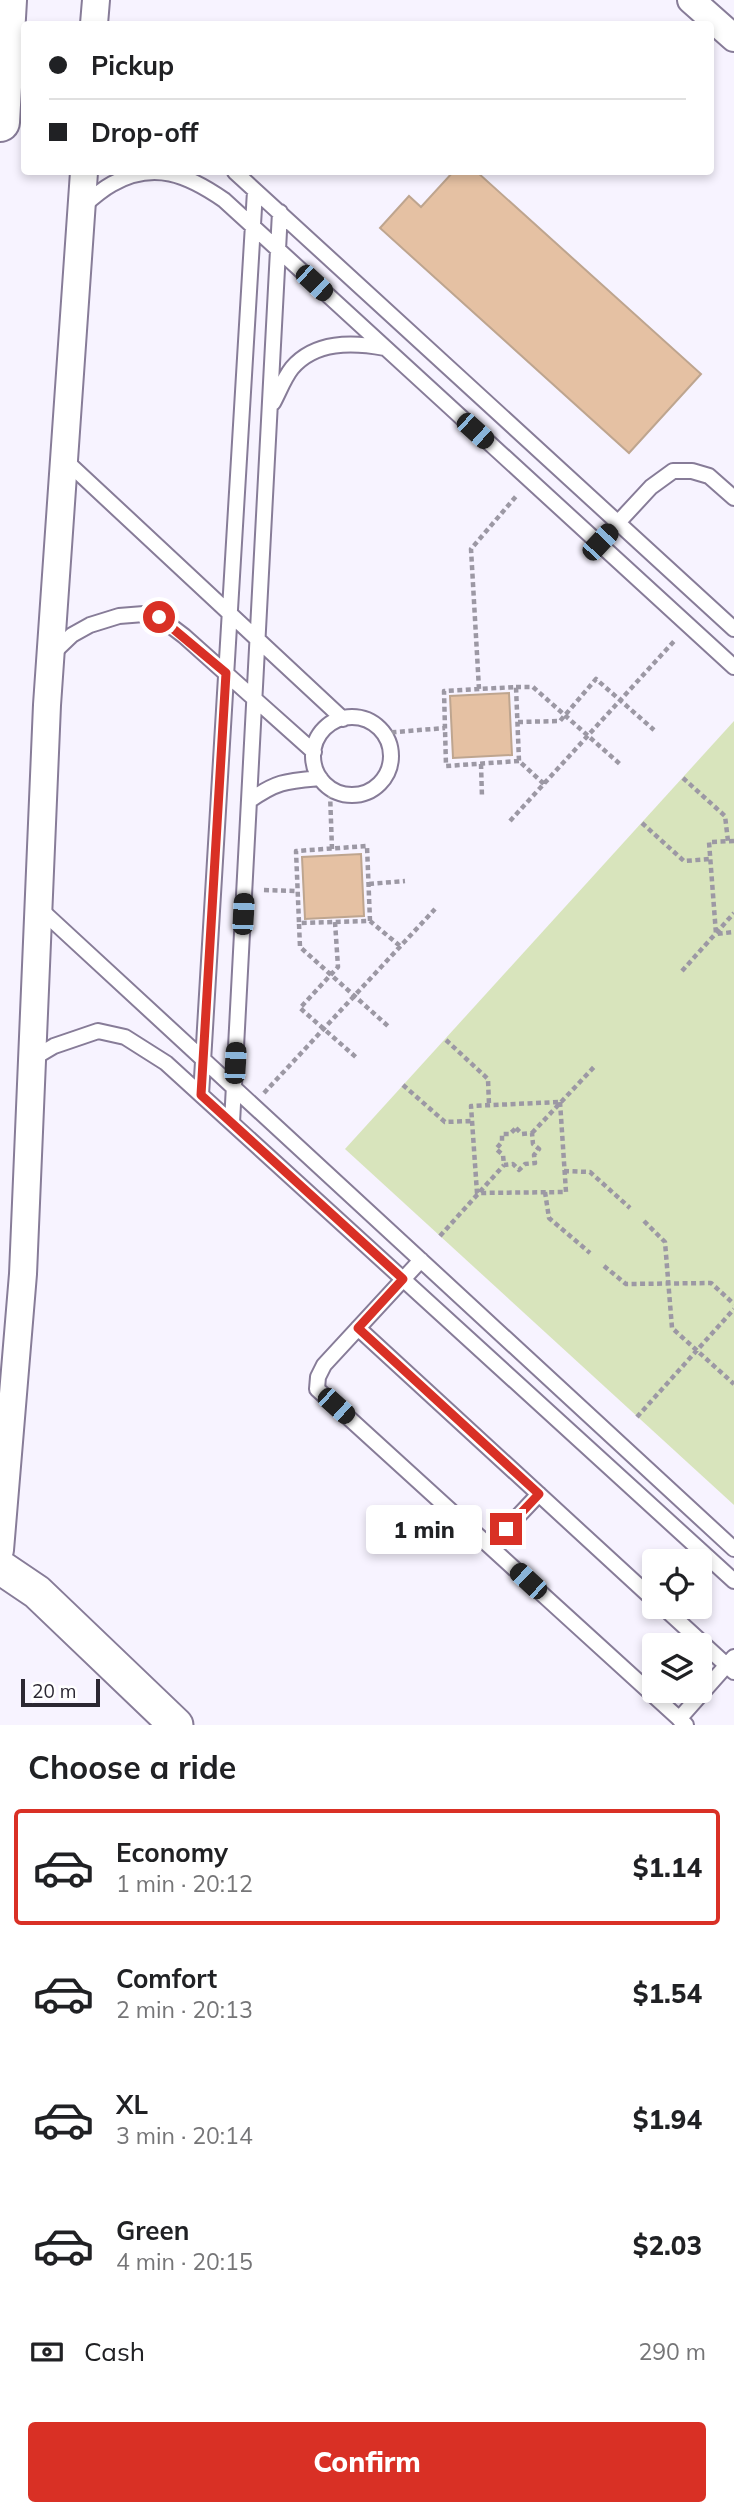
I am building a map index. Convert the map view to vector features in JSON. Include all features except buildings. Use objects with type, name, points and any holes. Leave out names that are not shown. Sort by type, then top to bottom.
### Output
[{"type":"highway","points":[[0,122],[7,0]]},
{"type":"street","points":[[94,21],[96,0]]},
{"type":"street","points":[[691,0],[734,38]]},
{"type":"street","points":[[0,1550],[23,1274],[50,656],[84,175]]},
{"type":"street","points":[[0,1567],[37,1592],[177,1722]]},
{"type":"lane","points":[[82,207],[113,183],[137,175]]},
{"type":"lane","points":[[176,175],[198,182],[224,200],[734,667]]},
{"type":"lane","points":[[238,175],[734,629]]},
{"type":"lane","points":[[201,1095],[255,191]]},
{"type":"lane","points":[[232,1123],[280,212]]},
{"type":"lane","points":[[271,407],[291,369],[312,352],[333,345],[358,343],[384,348]]},
{"type":"lane","points":[[64,460],[344,719]]},
{"type":"lane","points":[[600,542],[652,487],[673,471],[692,471],[709,476],[734,499]]},
{"type":"lane","points":[[50,656],[72,635],[90,625],[119,616],[144,614],[159,617],[314,752]]},
{"type":"lane","points":[[249,801],[268,787],[284,781],[325,783],[348,795],[362,794],[374,788],[384,779],[391,755],[389,743],[374,724],[363,719],[344,719],[328,726],[320,734],[313,760],[325,783]]},
{"type":"lane","points":[[39,908],[734,1549]]},
{"type":"lane","points":[[32,1059],[54,1046],[98,1031],[125,1037],[166,1063],[734,1581]]},
{"type":"lane","points":[[421,1260],[324,1365],[318,1377],[317,1389],[682,1722],[731,1665],[677,1619]]},
{"type":"lane","points":[[358,1328],[642,1589]]},
{"type":"lane","points":[[490,1546],[539,1494]]},
{"type":"path","points":[[479,689],[471,549],[530,481]]},
{"type":"path","points":[[510,821],[688,625]]},
{"type":"path","points":[[518,722],[560,720],[596,679],[654,730]]},
{"type":"path","points":[[516,687],[519,761],[544,784]]},
{"type":"path","points":[[519,761],[446,766],[444,691],[533,687],[621,765]]},
{"type":"path","points":[[383,733],[445,728]]},
{"type":"path","points":[[481,764],[482,797]]},
{"type":"path","points":[[683,778],[725,816],[731,841],[709,842],[716,934]]},
{"type":"path","points":[[325,783],[332,849]]},
{"type":"path","points":[[642,823],[684,861],[710,859]]},
{"type":"path","points":[[370,920],[367,846],[296,850],[300,947],[388,1027]]},
{"type":"path","points":[[369,884],[405,881]]},
{"type":"path","points":[[244,889],[298,891]]},
{"type":"path","points":[[253,1105],[435,909]]},
{"type":"path","points":[[682,971],[734,914]]},
{"type":"path","points":[[299,923],[370,920],[400,946]]},
{"type":"path","points":[[335,922],[338,967],[300,1008],[358,1059]]},
{"type":"path","points":[[716,934],[734,932]]},
{"type":"path","points":[[446,1040],[488,1079],[489,1105]]},
{"type":"path","points":[[440,1236],[504,1165],[513,1164],[519,1170],[525,1164],[535,1163],[534,1155],[539,1149],[533,1144],[532,1133],[594,1066]]},
{"type":"path","points":[[403,1086],[445,1122],[472,1121]]},
{"type":"path","points":[[477,1193],[471,1106],[560,1102]]},
{"type":"path","points":[[477,1193],[566,1192],[560,1102]]},
{"type":"path","points":[[504,1165],[503,1155],[496,1149],[502,1142],[502,1134],[510,1134],[516,1128],[522,1133],[532,1133]]},
{"type":"path","points":[[564,1171],[590,1172],[630,1208]]},
{"type":"path","points":[[545,1192],[549,1218],[590,1253]]},
{"type":"path","points":[[644,1221],[665,1242],[672,1328],[734,1384]]},
{"type":"path","points":[[604,1266],[626,1283],[711,1283],[734,1307],[637,1417]]},
{"type":"green space","points":[[734,721],[734,1505],[345,1149]]},
{"type":"route","points":[[159,617],[226,673],[201,1095],[403,1279],[358,1328],[539,1494],[506,1529]]}]
